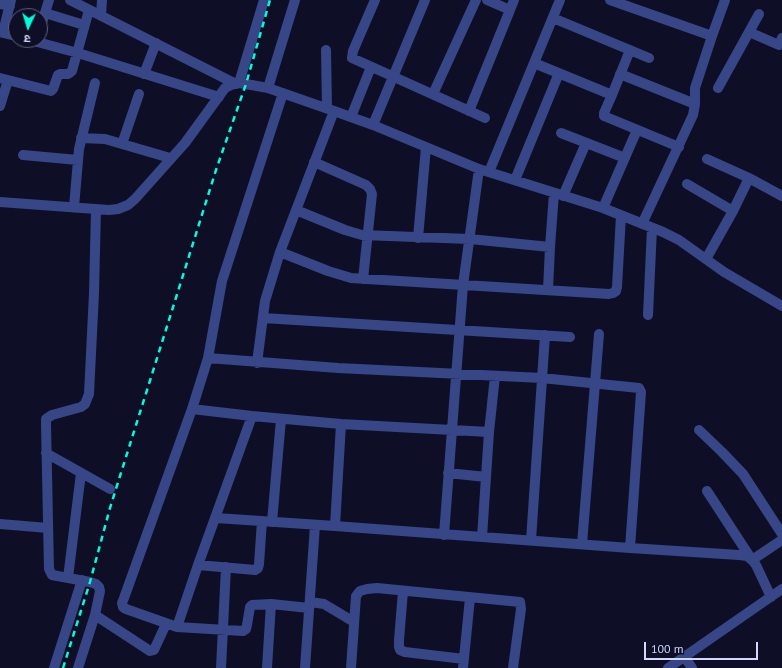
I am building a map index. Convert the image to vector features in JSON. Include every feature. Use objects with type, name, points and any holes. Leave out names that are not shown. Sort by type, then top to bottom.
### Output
[{"type":"street","points":[[70,0],[238,83],[268,88],[351,117],[484,170],[603,208],[647,226],[679,240],[724,272],[782,306]]},
{"type":"street","points":[[101,16],[102,0]]},
{"type":"street","points":[[238,83],[264,0]]},
{"type":"street","points":[[268,88],[295,0]]},
{"type":"street","points":[[375,0],[352,58],[393,78],[433,94],[485,118]]},
{"type":"street","points":[[373,125],[425,0]]},
{"type":"street","points":[[433,94],[476,0]]},
{"type":"street","points":[[469,111],[512,5],[487,0]]},
{"type":"street","points":[[444,534],[463,285],[470,239],[484,170],[534,63],[560,0]]},
{"type":"street","points":[[610,0],[712,36]]},
{"type":"street","points":[[648,315],[647,226],[693,115],[695,88],[725,0]]},
{"type":"street","points":[[1,32],[7,3]]},
{"type":"street","points":[[0,106],[4,79],[45,91],[51,91],[58,75],[70,73],[78,53],[89,10]]},
{"type":"street","points":[[48,14],[84,25]]},
{"type":"street","points":[[718,88],[759,14]]},
{"type":"street","points":[[553,18],[649,58]]},
{"type":"street","points":[[749,32],[779,45],[782,38]]},
{"type":"street","points":[[144,74],[156,43]]},
{"type":"street","points":[[48,45],[219,97]]},
{"type":"street","points":[[257,362],[268,291],[280,252],[314,162],[330,110],[326,50]]},
{"type":"street","points":[[630,50],[604,116],[679,147]]},
{"type":"street","points":[[534,63],[612,95]]},
{"type":"street","points":[[351,117],[371,67]]},
{"type":"street","points":[[515,180],[559,73]]},
{"type":"street","points":[[620,74],[695,104]]},
{"type":"street","points":[[74,207],[81,138],[95,83]]},
{"type":"street","points":[[0,202],[96,209],[118,209],[128,205],[194,132],[225,88],[231,84],[238,83]]},
{"type":"street","points":[[122,144],[139,94]]},
{"type":"street","points":[[283,94],[222,281],[208,358],[192,409],[122,603],[126,609],[177,627],[243,631],[246,629],[250,607],[252,605],[271,604],[324,604],[354,622]]},
{"type":"street","points":[[603,208],[637,130]]},
{"type":"street","points":[[560,133],[625,158]]},
{"type":"street","points":[[81,138],[96,138],[170,158]]},
{"type":"street","points":[[548,290],[550,247],[558,194],[586,143]]},
{"type":"street","points":[[418,238],[426,147]]},
{"type":"street","points":[[23,155],[78,160]]},
{"type":"street","points":[[707,159],[749,178],[782,196]]},
{"type":"street","points":[[314,162],[369,187],[372,194],[363,279]]},
{"type":"street","points":[[706,259],[733,211],[749,178]]},
{"type":"street","points":[[687,184],[733,211]]},
{"type":"street","points":[[78,668],[100,596],[99,587],[90,582],[56,576],[50,573],[46,420],[52,415],[81,407],[85,404],[89,394],[96,209]]},
{"type":"street","points":[[296,210],[345,230],[368,236],[470,239],[550,247]]},
{"type":"street","points":[[280,252],[328,271],[351,278],[613,294],[616,291],[621,215]]},
{"type":"street","points":[[263,318],[570,337]]},
{"type":"street","points":[[582,544],[599,334]]},
{"type":"street","points":[[531,540],[545,335]]},
{"type":"street","points":[[208,358],[542,378],[636,387],[640,390],[630,548]]},
{"type":"street","points":[[482,538],[489,432],[495,376]]},
{"type":"street","points":[[192,409],[341,424],[489,432]]},
{"type":"street","points":[[177,627],[252,416]]},
{"type":"street","points":[[272,522],[281,419]]},
{"type":"street","points":[[335,526],[341,424]]},
{"type":"street","points":[[699,430],[743,474],[782,534]]},
{"type":"street","points":[[46,453],[110,489]]},
{"type":"street","points":[[68,578],[81,472]]},
{"type":"street","points":[[448,473],[486,477]]},
{"type":"street","points":[[707,492],[756,565],[771,597]]},
{"type":"street","points":[[216,518],[482,538],[739,554],[747,556],[752,560]]},
{"type":"street","points":[[198,565],[250,570],[255,570],[258,568],[262,521]]},
{"type":"street","points":[[0,524],[48,528]]},
{"type":"street","points":[[305,668],[315,525]]},
{"type":"street","points":[[752,560],[782,540]]},
{"type":"street","points":[[221,668],[226,568]]},
{"type":"street","points":[[54,668],[82,580]]},
{"type":"street","points":[[351,668],[356,596],[360,591],[377,588],[520,602],[521,609],[514,668]]},
{"type":"street","points":[[668,668],[782,589]]},
{"type":"street","points":[[403,591],[399,640],[400,650],[464,664],[470,598]]},
{"type":"street","points":[[267,668],[271,604]]},
{"type":"street","points":[[95,615],[150,651],[154,650],[166,624]]},
{"type":"street","points":[[684,656],[692,668]]},
{"type":"railway","points":[[63,668],[90,582],[110,508],[216,170],[246,84],[270,0]]}]
